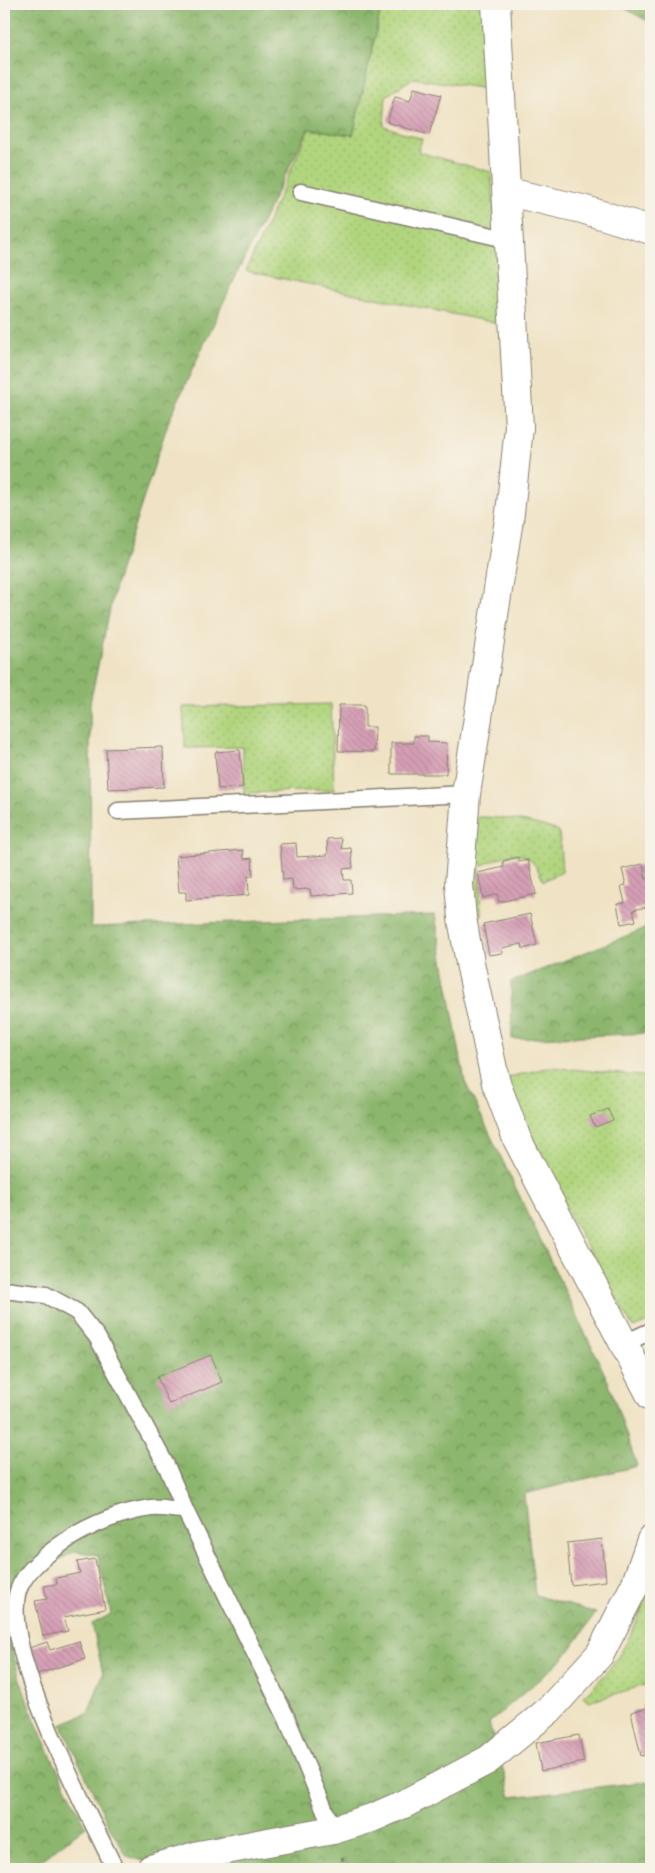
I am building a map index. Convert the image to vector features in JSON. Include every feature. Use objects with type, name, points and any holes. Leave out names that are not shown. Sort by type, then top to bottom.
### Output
[{"type":"street","points":[[496,4],[508,192],[519,427],[509,523],[466,794],[460,850],[459,884],[462,918],[496,1083],[517,1139],[651,1396]]},
{"type":"street","points":[[508,192],[582,209],[651,230]]},
{"type":"street","points":[[151,1869],[199,1855],[334,1830],[372,1818],[404,1804],[488,1760],[549,1710],[600,1654],[636,1583],[651,1540]]},
{"type":"lane","points":[[301,192],[510,240]]},
{"type":"lane","points":[[118,811],[466,794]]},
{"type":"lane","points":[[4,1290],[46,1294],[77,1312],[97,1337],[167,1467],[185,1510],[287,1719],[334,1830]]},
{"type":"lane","points":[[625,1343],[651,1332]]},
{"type":"lane","points":[[116,1869],[30,1685],[16,1620],[18,1592],[29,1571],[52,1551],[82,1530],[115,1518],[152,1508],[185,1510]]},
{"type":"green space","points":[[4,4],[382,4],[353,135],[308,129],[238,271],[169,420],[115,586],[90,703],[91,927],[435,915],[465,1082],[608,1381],[637,1466],[524,1494],[535,1595],[596,1613],[565,1657],[489,1723],[511,1797],[651,1781],[651,1869],[169,1869],[127,1856],[108,1824],[61,1724],[88,1713],[103,1674],[92,1624],[111,1614],[98,1555],[75,1551],[11,1586],[8,1624],[19,1677],[28,1703],[38,1728],[86,1826],[29,1869],[4,1869]]},
{"type":"green space","points":[[382,4],[487,4],[493,90],[413,78],[386,96],[384,126],[422,139],[418,152],[491,172],[505,325],[246,271],[309,129],[353,135]]},
{"type":"green space","points":[[617,4],[651,4],[651,23]]},
{"type":"green space","points":[[331,704],[334,790],[244,793],[243,747],[185,748],[183,707]]},
{"type":"green space","points":[[478,817],[519,821],[559,831],[562,872],[543,881],[531,861],[517,854],[499,858],[479,867],[481,915],[475,921],[472,861]]},
{"type":"green space","points":[[651,926],[651,1033],[512,1039],[511,982]]},
{"type":"green space","points":[[550,1067],[651,1077],[651,1321],[633,1328],[556,1191],[505,1078]]},
{"type":"green space","points":[[651,1579],[651,1683],[589,1702],[583,1696],[608,1671],[618,1657],[634,1628]]},
{"type":"building","points":[[414,88],[441,95],[429,135],[387,122],[395,97],[410,101]]},
{"type":"building","points":[[339,705],[365,705],[365,727],[375,727],[374,752],[338,751]]},
{"type":"building","points":[[414,736],[428,736],[428,742],[447,743],[446,774],[391,774],[391,743],[414,743]]},
{"type":"building","points":[[163,747],[164,787],[108,789],[106,749]]},
{"type":"building","points":[[240,750],[243,787],[218,789],[215,752]]},
{"type":"building","points":[[341,838],[342,849],[351,848],[353,868],[343,869],[344,880],[351,880],[352,893],[311,896],[310,889],[293,890],[292,879],[283,880],[280,844],[296,843],[297,857],[328,855],[327,839]]},
{"type":"building","points":[[243,850],[244,859],[252,858],[253,876],[248,876],[249,895],[186,900],[186,892],[179,892],[176,856]]},
{"type":"building","points":[[518,857],[519,862],[528,860],[536,894],[499,902],[497,894],[483,898],[478,873],[504,867],[503,861]]},
{"type":"building","points":[[643,864],[646,879],[651,877],[651,906],[633,910],[636,921],[621,924],[617,904],[625,903],[621,886],[626,885],[622,869]]},
{"type":"building","points":[[530,914],[537,945],[523,949],[522,944],[502,948],[503,953],[489,955],[483,924]]},
{"type":"building","points":[[608,1109],[613,1120],[595,1127],[590,1116]]},
{"type":"building","points":[[211,1355],[222,1382],[169,1404],[157,1377]]},
{"type":"building","points":[[602,1539],[606,1581],[571,1585],[567,1543]]},
{"type":"building","points":[[95,1559],[105,1609],[64,1617],[68,1631],[43,1636],[35,1601],[47,1599],[44,1586],[57,1584],[56,1578],[80,1573],[77,1562]]},
{"type":"building","points":[[79,1641],[85,1659],[37,1674],[29,1648],[47,1642],[50,1650]]},
{"type":"building","points":[[651,1702],[651,1754],[641,1756],[631,1712],[647,1708],[646,1703]]},
{"type":"building","points":[[579,1735],[584,1762],[541,1771],[536,1743]]}]
